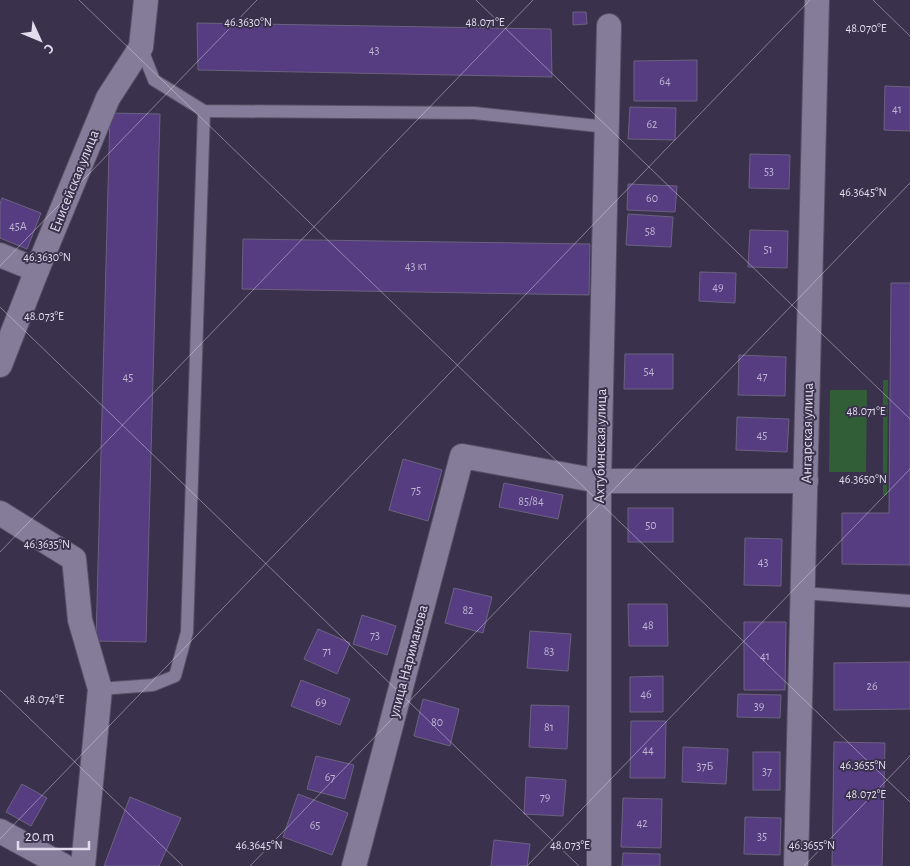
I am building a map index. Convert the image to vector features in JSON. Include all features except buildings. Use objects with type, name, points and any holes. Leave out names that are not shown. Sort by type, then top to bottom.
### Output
[{"type":"street","name":"Енисейская улица","points":[[0,365],[108,98],[141,47],[146,0]]},
{"type":"street","name":"Ангарская улица","points":[[796,866],[817,0]]},
{"type":"street","name":"Ахтубинская улица","points":[[599,866],[599,480],[608,26]]},
{"type":"street","points":[[0,255],[37,270]]},
{"type":"street","name":"улица Нариманова","points":[[354,866],[462,456],[599,480]]},
{"type":"street","points":[[599,480],[806,481]]},
{"type":"street","points":[[0,513],[74,560],[80,620],[100,689],[83,866]]},
{"type":"street","points":[[0,831],[64,866]]},
{"type":"lane","points":[[141,47],[154,80],[204,111],[474,113],[607,128]]},
{"type":"lane","points":[[100,689],[153,685],[175,676],[187,632],[204,111]]},
{"type":"lane","points":[[803,593],[910,600]]},
{"type":"green space","points":[[883,380],[888,380],[887,495],[883,495]]},
{"type":"green space","points":[[830,390],[867,390],[866,472],[829,472]]}]
